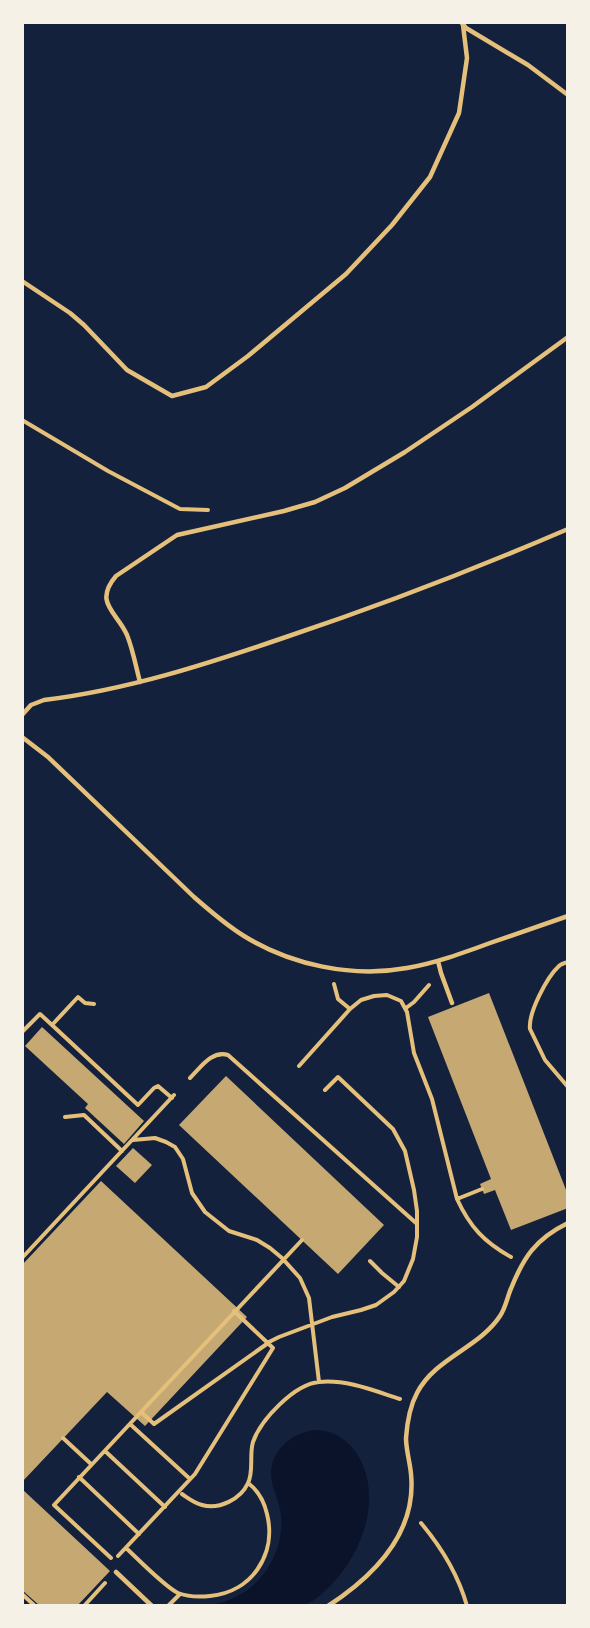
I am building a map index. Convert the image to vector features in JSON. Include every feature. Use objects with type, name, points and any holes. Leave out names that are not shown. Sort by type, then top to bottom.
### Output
[{"type":"lane","points":[[462,24],[528,65],[567,95]]},
{"type":"lane","points":[[22,281],[84,325],[128,370],[163,391],[172,396],[206,387],[248,356],[346,274],[392,225],[430,177],[459,113],[467,58],[462,24]]},
{"type":"lane","points":[[140,682],[126,632],[108,605],[106,594],[108,585],[116,576],[177,535],[284,512],[315,502],[345,488],[405,452],[472,407],[567,337]]},
{"type":"lane","points":[[22,715],[31,705],[44,700],[140,682],[192,669],[340,619],[490,562],[567,529]]},
{"type":"lane","points":[[22,736],[48,757],[194,897],[229,926],[271,950],[304,962],[337,969],[404,969],[438,961],[567,916]]},
{"type":"lane","points":[[438,961],[452,1003]]},
{"type":"lane","points":[[328,1605],[351,1589],[376,1566],[401,1533],[409,1512],[412,1487],[406,1439],[413,1403],[423,1383],[480,1337],[501,1315],[519,1268],[533,1247],[548,1233],[567,1223]]},
{"type":"lane","points":[[116,1572],[152,1605]]},
{"type":"path","points":[[22,420],[108,471],[180,509],[209,510]]},
{"type":"path","points":[[567,962],[560,964],[549,979],[536,1003],[529,1024],[545,1060],[567,1087]]},
{"type":"path","points":[[337,969],[334,981],[337,997],[350,1009]]},
{"type":"path","points":[[406,1008],[441,973]]},
{"type":"path","points":[[299,1066],[350,1009],[361,1000],[381,995],[398,998],[404,1003],[414,1053],[432,1099],[452,1187],[457,1199],[471,1225],[482,1237],[509,1257],[522,1263]]},
{"type":"path","points":[[52,1025],[78,997],[85,1003],[94,1004]]},
{"type":"path","points":[[22,1032],[40,1014],[138,1106],[158,1086],[173,1096],[22,1258]]},
{"type":"path","points":[[190,1078],[213,1056],[221,1053],[228,1055],[417,1224]]},
{"type":"path","points":[[141,1412],[154,1424],[268,1343],[313,1324],[369,1307],[382,1301],[404,1281],[417,1243],[417,1211],[405,1151],[397,1135],[338,1077],[325,1090]]},
{"type":"path","points":[[65,1117],[84,1115],[122,1151]]},
{"type":"path","points":[[133,1140],[154,1138],[175,1147],[183,1159],[192,1193],[205,1212],[229,1231],[257,1240],[270,1248],[300,1278],[309,1298],[319,1382]]},
{"type":"path","points":[[457,1199],[482,1189]]},
{"type":"path","points":[[234,1311],[273,1348],[195,1474],[114,1561],[54,1505],[244,1300],[301,1241]]},
{"type":"path","points":[[370,1261],[399,1287]]},
{"type":"path","points":[[182,1494],[190,1500],[207,1506],[220,1505],[237,1497],[248,1483],[253,1443],[266,1418],[278,1405],[304,1386],[319,1382],[350,1384],[413,1403]]},
{"type":"path","points":[[130,1424],[190,1479]]},
{"type":"path","points":[[63,1438],[92,1464]]},
{"type":"path","points":[[105,1450],[165,1507]]},
{"type":"path","points":[[79,1478],[139,1534]]},
{"type":"path","points":[[126,1548],[169,1588],[180,1594],[207,1596],[230,1591],[250,1579],[259,1568],[268,1545],[269,1524],[261,1498],[248,1483]]},
{"type":"path","points":[[409,1512],[444,1553],[455,1571],[467,1605]]},
{"type":"path","points":[[84,1605],[116,1572]]},
{"type":"path","points":[[22,1594],[35,1605]]},
{"type":"path","points":[[168,1605],[180,1594]]},
{"type":"water","points":[[314,1430],[334,1434],[346,1441],[359,1457],[366,1473],[369,1507],[366,1524],[353,1556],[343,1571],[320,1595],[304,1605],[178,1605],[215,1604],[234,1598],[257,1581],[266,1570],[278,1545],[281,1531],[280,1510],[271,1477],[273,1463],[285,1443],[299,1434]]},
{"type":"building","points":[[489,993],[568,1195],[568,1208],[511,1230],[495,1190],[484,1194],[480,1184],[491,1179],[428,1017]]},
{"type":"building","points":[[42,1027],[144,1121],[124,1144],[85,1108],[88,1104],[25,1046]]},
{"type":"building","points":[[226,1076],[384,1225],[338,1274],[179,1125]]},
{"type":"building","points":[[133,1148],[152,1165],[135,1183],[116,1166]]},
{"type":"building","points":[[101,1181],[247,1317],[145,1426],[107,1392],[22,1482],[22,1265]]},
{"type":"building","points":[[22,1489],[110,1571],[77,1606],[40,1606],[22,1590]]}]
